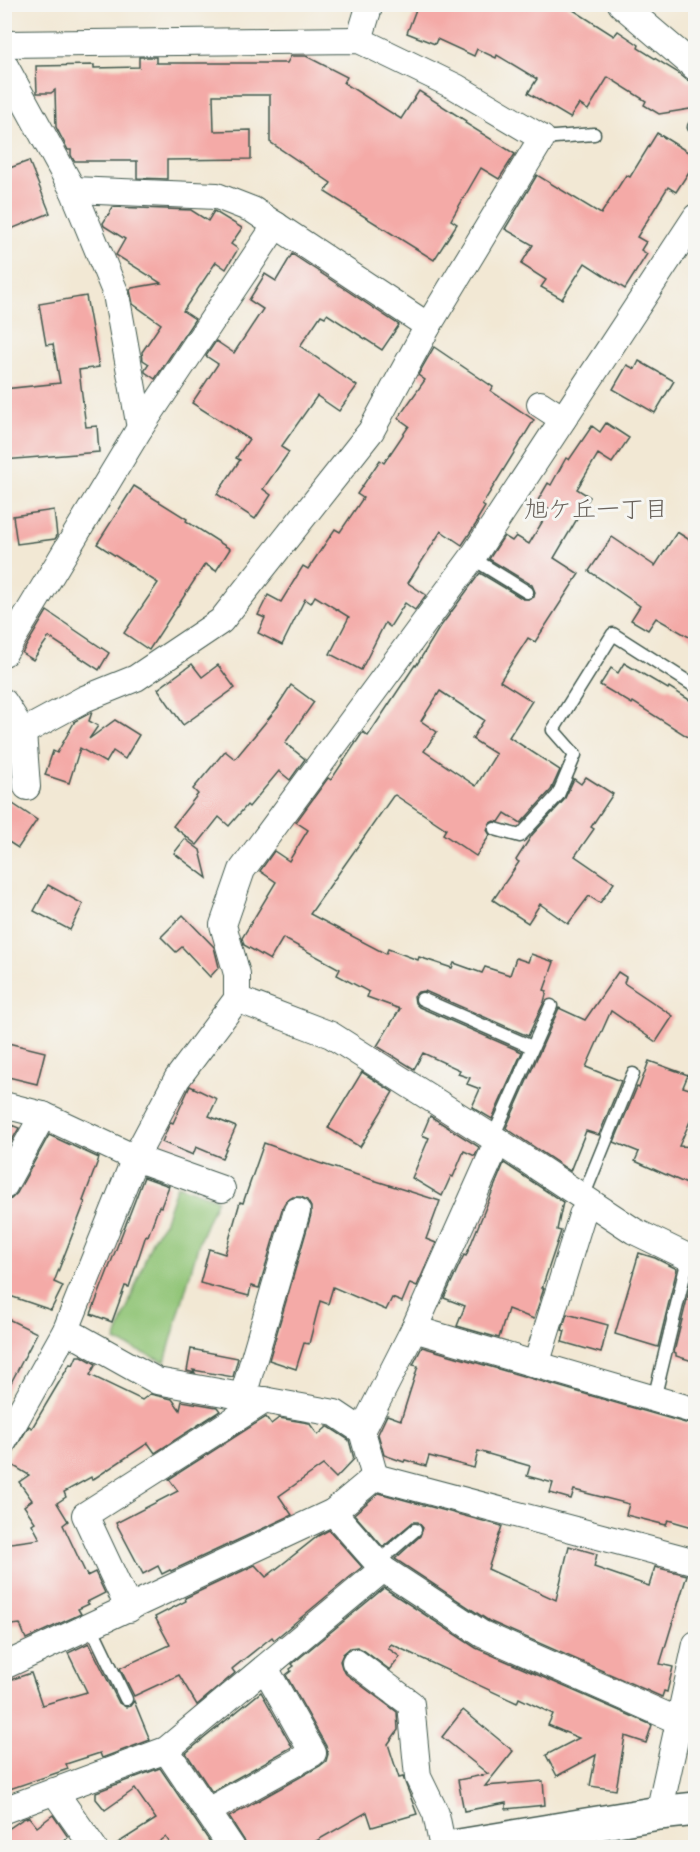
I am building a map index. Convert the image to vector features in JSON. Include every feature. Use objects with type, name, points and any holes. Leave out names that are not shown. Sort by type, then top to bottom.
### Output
[{"type":"main road","points":[[445,1848],[674,1811]]},
{"type":"street","points":[[359,40],[370,4]]},
{"type":"street","points":[[621,4],[696,68]]},
{"type":"street","points":[[4,44],[359,40],[456,87],[542,138],[428,326],[371,431],[221,621],[136,678],[84,699],[23,732]]},
{"type":"street","points":[[4,64],[73,190],[116,294],[140,428]]},
{"type":"street","points":[[73,190],[217,196],[253,210],[428,326]]},
{"type":"street","points":[[4,1441],[66,1330],[135,1158],[177,1079],[237,999],[237,974],[223,925],[242,870],[472,558],[696,217]]},
{"type":"street","points":[[4,653],[140,428],[276,225]]},
{"type":"street","points":[[540,404],[563,419]]},
{"type":"street","points":[[4,702],[23,732],[27,787]]},
{"type":"street","points":[[237,999],[331,1035],[496,1139],[582,1206],[692,1260]]},
{"type":"street","points":[[4,1105],[43,1115],[135,1158],[222,1189]]},
{"type":"street","points":[[4,1186],[43,1115]]},
{"type":"street","points":[[375,1477],[363,1431],[414,1329],[496,1139]]},
{"type":"street","points":[[536,1365],[582,1206]]},
{"type":"street","points":[[129,1609],[85,1515],[254,1398],[297,1211]]},
{"type":"street","points":[[414,1329],[696,1411]]},
{"type":"street","points":[[66,1330],[157,1381],[335,1413],[363,1431]]},
{"type":"street","points":[[4,1666],[333,1512],[375,1477]]},
{"type":"street","points":[[375,1477],[696,1562]]},
{"type":"street","points":[[333,1512],[381,1566],[482,1634],[679,1721]]},
{"type":"street","points":[[4,1810],[166,1750],[265,1668],[381,1566]]},
{"type":"street","points":[[674,1811],[679,1721],[696,1644]]},
{"type":"street","points":[[355,1662],[411,1704],[418,1777],[436,1814],[445,1848]]},
{"type":"street","points":[[208,1811],[313,1753],[265,1668]]},
{"type":"street","points":[[166,1750],[232,1848]]},
{"type":"street","points":[[54,1791],[94,1848]]},
{"type":"lane","points":[[542,138],[594,134]]},
{"type":"lane","points":[[472,558],[527,591]]},
{"type":"lane","points":[[495,829],[520,836],[558,795],[575,755],[553,730],[613,634],[696,687]]},
{"type":"lane","points":[[422,999],[532,1047]]},
{"type":"lane","points":[[496,1139],[550,1006]]},
{"type":"lane","points":[[582,1206],[633,1074]]},
{"type":"lane","points":[[654,1399],[692,1260]]},
{"type":"lane","points":[[381,1566],[415,1530]]},
{"type":"lane","points":[[91,1626],[126,1699]]},
{"type":"green space","points":[[177,1185],[217,1199],[200,1239],[165,1362],[115,1341],[153,1238],[164,1223]]},
{"type":"building","points":[[418,4],[564,4],[614,36],[618,31],[639,45],[638,48],[687,80],[696,83],[696,108],[659,114],[644,105],[646,101],[608,77],[588,110],[579,104],[570,118],[528,93],[537,79],[497,55],[496,58],[477,49],[474,56],[437,39],[435,44],[407,33]]},
{"type":"building","points":[[291,56],[306,56],[347,77],[344,83],[401,119],[419,91],[515,154],[499,179],[481,168],[451,220],[457,224],[434,260],[325,192],[331,183],[270,142],[270,95],[213,95],[214,131],[251,130],[251,159],[167,160],[167,179],[137,178],[137,161],[74,161],[71,150],[68,150],[56,127],[55,90],[51,93],[37,93],[36,66],[139,67],[139,57],[156,57],[156,63],[287,63]]},
{"type":"building","points":[[657,133],[696,157],[696,161],[676,192],[668,187],[637,237],[646,242],[641,250],[647,254],[625,289],[585,263],[562,299],[541,287],[546,280],[521,264],[533,245],[505,229],[537,175],[601,214],[626,175],[630,177]]},
{"type":"building","points":[[29,161],[50,213],[4,232],[4,170]]},
{"type":"building","points":[[113,207],[191,210],[208,221],[214,211],[242,228],[231,244],[238,249],[226,269],[216,262],[183,311],[195,319],[155,379],[145,372],[149,364],[143,360],[142,352],[161,324],[133,304],[130,290],[161,283],[116,255],[125,239],[104,226],[103,223]]},
{"type":"building","points":[[292,254],[399,325],[382,350],[327,314],[325,317],[321,315],[300,346],[357,386],[339,411],[317,396],[281,447],[289,452],[263,489],[271,495],[255,519],[217,494],[240,460],[236,458],[249,439],[192,403],[218,364],[206,356],[216,341],[234,353],[263,309],[249,300],[265,274],[276,281]]},
{"type":"building","points":[[86,296],[99,367],[79,370],[86,427],[97,426],[99,452],[4,460],[4,389],[60,383],[53,344],[46,345],[39,304]]},
{"type":"building","points":[[434,347],[493,387],[491,391],[534,420],[482,505],[485,507],[478,521],[462,545],[441,531],[408,583],[426,595],[415,610],[405,603],[390,627],[385,623],[361,670],[330,654],[349,617],[315,596],[311,603],[305,599],[282,645],[258,633],[265,618],[258,615],[268,595],[281,602],[303,566],[308,569],[335,529],[340,532],[363,498],[357,494],[380,460],[384,463],[409,426],[398,418],[425,380],[418,375]]},
{"type":"building","points":[[639,361],[674,381],[655,413],[613,389],[627,365],[635,369]]},
{"type":"building","points":[[606,423],[629,438],[612,463],[598,454],[577,489],[590,497],[554,558],[579,574],[535,642],[528,638],[500,681],[532,701],[509,737],[560,770],[551,790],[521,823],[505,813],[499,822],[490,823],[487,830],[490,835],[476,856],[443,834],[446,829],[395,795],[393,796],[310,914],[386,954],[388,949],[418,960],[419,957],[452,968],[454,963],[482,973],[485,967],[510,975],[516,958],[528,962],[531,954],[554,962],[544,990],[547,991],[544,1002],[528,1036],[425,991],[418,992],[414,996],[415,1003],[419,1007],[522,1052],[492,1119],[472,1107],[480,1089],[467,1084],[470,1078],[458,1074],[460,1070],[423,1053],[414,1069],[377,1046],[400,1009],[367,997],[369,992],[337,975],[340,969],[283,938],[270,960],[244,945],[242,938],[276,882],[260,871],[274,851],[289,861],[308,830],[296,822],[328,778],[331,780],[363,732],[368,736],[438,630],[480,573],[523,599],[534,597],[535,592],[532,585],[489,559],[504,536],[512,541],[516,536],[529,544],[550,509],[537,502],[548,483],[551,485],[566,458],[569,460],[592,426],[600,432]],"holes":[[[440,691],[484,720],[472,739],[496,754],[476,786],[424,751],[437,732],[421,721]]]},
{"type":"building","points":[[134,486],[230,549],[216,571],[205,564],[149,650],[124,633],[158,583],[97,544]]},
{"type":"building","points":[[54,510],[57,536],[55,539],[17,544],[13,516]]},
{"type":"building","points":[[677,532],[696,544],[696,641],[656,618],[648,630],[631,620],[640,606],[589,571],[612,537],[655,566]]},
{"type":"building","points":[[47,611],[109,653],[99,670],[49,637],[33,660],[22,653]]},
{"type":"building","points":[[624,663],[696,704],[696,742],[633,702],[632,704],[600,685],[611,668],[618,673]]},
{"type":"building","points":[[192,664],[202,677],[218,665],[235,688],[183,725],[158,689]]},
{"type":"building","points":[[291,685],[314,702],[285,743],[305,759],[290,780],[279,771],[249,807],[247,805],[229,826],[219,817],[197,845],[173,826],[198,794],[193,789],[225,751],[235,759],[279,706]]},
{"type":"building","points":[[92,712],[89,721],[98,726],[89,739],[115,720],[139,735],[125,759],[113,751],[106,763],[80,748],[69,783],[45,775],[53,751],[57,753],[75,721]]},
{"type":"building","points":[[586,777],[613,794],[591,827],[594,829],[575,856],[614,883],[600,903],[589,896],[568,924],[540,904],[528,923],[493,900],[519,862],[516,860],[532,835],[564,800],[574,779],[581,784]]},
{"type":"building","points":[[4,798],[37,820],[18,848],[4,839]]},
{"type":"building","points":[[185,839],[200,850],[207,878],[174,853]]},
{"type":"building","points":[[48,885],[83,904],[70,930],[34,911]]},
{"type":"building","points":[[183,915],[214,947],[219,967],[210,977],[182,947],[176,952],[161,937]]},
{"type":"building","points":[[618,972],[626,977],[624,983],[673,1016],[656,1042],[611,1011],[586,1067],[621,1081],[599,1135],[586,1131],[570,1171],[506,1128],[559,1008],[585,1020]]},
{"type":"building","points":[[4,1042],[45,1052],[37,1084],[4,1076]]},
{"type":"building","points":[[649,1061],[688,1075],[683,1087],[696,1091],[696,1108],[679,1146],[696,1147],[696,1188],[635,1161],[639,1152],[614,1142]]},
{"type":"building","points":[[362,1072],[393,1092],[360,1147],[328,1128]]},
{"type":"building","points":[[190,1086],[217,1099],[209,1116],[236,1127],[222,1158],[196,1147],[193,1155],[162,1142]]},
{"type":"building","points":[[430,1116],[479,1147],[475,1156],[464,1151],[442,1196],[412,1178],[429,1138],[422,1135]]},
{"type":"building","points":[[4,1122],[19,1128],[4,1154]]},
{"type":"building","points":[[49,1135],[99,1158],[83,1201],[85,1202],[54,1282],[63,1286],[51,1310],[4,1294],[4,1201],[11,1199],[17,1193]]},
{"type":"building","points":[[264,1143],[440,1201],[426,1239],[436,1243],[417,1286],[410,1283],[402,1302],[392,1298],[386,1310],[333,1287],[328,1304],[320,1301],[309,1344],[304,1343],[296,1369],[269,1360],[311,1215],[311,1207],[307,1200],[293,1197],[286,1201],[259,1288],[251,1286],[249,1296],[200,1283],[209,1249],[225,1254],[240,1202],[243,1203]]},
{"type":"building","points":[[504,1163],[563,1202],[557,1230],[561,1231],[534,1319],[508,1309],[499,1338],[457,1326],[465,1306],[444,1298],[464,1255],[466,1256]]},
{"type":"building","points":[[144,1177],[169,1186],[148,1236],[146,1235],[129,1287],[125,1286],[112,1322],[91,1314]]},
{"type":"building","points":[[639,1253],[677,1269],[658,1347],[615,1334]]},
{"type":"building","points":[[693,1275],[696,1276],[696,1362],[676,1356],[674,1352]]},
{"type":"building","points":[[567,1314],[608,1325],[601,1353],[562,1342],[565,1331],[562,1330]]},
{"type":"building","points":[[4,1317],[37,1333],[4,1396]]},
{"type":"building","points":[[422,1347],[696,1426],[696,1528],[668,1520],[666,1525],[626,1515],[629,1504],[574,1490],[571,1499],[550,1493],[553,1483],[527,1476],[530,1466],[478,1451],[474,1468],[429,1456],[426,1466],[384,1455],[378,1434],[387,1415],[401,1420],[418,1366],[413,1365]]},
{"type":"building","points":[[191,1349],[238,1358],[233,1377],[187,1371]]},
{"type":"building","points":[[77,1356],[82,1356],[96,1364],[90,1375],[142,1400],[150,1394],[172,1399],[180,1410],[182,1401],[217,1407],[220,1411],[155,1453],[148,1443],[92,1480],[91,1477],[64,1492],[66,1497],[57,1503],[68,1521],[63,1525],[87,1576],[95,1572],[105,1593],[78,1609],[81,1614],[26,1639],[20,1624],[4,1626],[4,1544],[40,1539],[32,1524],[35,1522],[24,1506],[32,1500],[19,1482],[29,1475],[7,1462],[29,1426],[32,1428]]},
{"type":"building","points":[[266,1417],[271,1424],[279,1418],[309,1423],[318,1435],[329,1427],[349,1440],[354,1459],[336,1478],[323,1465],[279,1496],[292,1515],[171,1571],[162,1574],[158,1566],[143,1574],[116,1523],[178,1491],[169,1479]]},
{"type":"building","points":[[379,1493],[502,1526],[488,1569],[556,1600],[569,1546],[597,1554],[594,1567],[649,1586],[655,1567],[687,1575],[660,1664],[673,1667],[667,1692],[664,1691],[662,1697],[489,1621],[395,1559],[420,1536],[423,1528],[418,1522],[413,1522],[383,1547],[354,1514]]},
{"type":"building","points":[[329,1530],[362,1567],[274,1640],[272,1637],[232,1669],[235,1673],[197,1705],[179,1675],[134,1696],[120,1668],[170,1645],[155,1617],[186,1601],[185,1598],[255,1565],[266,1577]]},
{"type":"building","points":[[384,1588],[476,1648],[652,1725],[646,1743],[625,1736],[616,1790],[590,1786],[596,1755],[557,1776],[546,1755],[579,1738],[548,1725],[553,1714],[519,1698],[517,1703],[391,1644],[388,1648],[400,1657],[390,1670],[363,1650],[357,1647],[350,1648],[343,1654],[340,1661],[346,1674],[397,1712],[398,1730],[388,1744],[399,1778],[403,1777],[417,1814],[372,1827],[367,1812],[304,1848],[247,1848],[229,1817],[320,1766],[326,1761],[328,1754],[326,1746],[286,1675],[294,1666],[292,1664]]},
{"type":"building","points":[[89,1643],[119,1703],[126,1707],[134,1701],[150,1740],[102,1758],[100,1753],[66,1764],[68,1769],[4,1791],[4,1682],[31,1673],[42,1705],[87,1692],[68,1653]]},
{"type":"building","points":[[261,1692],[292,1747],[212,1792],[186,1753]]},
{"type":"building","points":[[463,1710],[513,1751],[485,1786],[543,1781],[545,1805],[506,1809],[506,1803],[464,1811],[458,1780],[488,1774],[442,1737]]},
{"type":"building","points":[[160,1768],[214,1848],[173,1848],[166,1837],[150,1848],[110,1848],[156,1819],[135,1789],[105,1810],[96,1799],[96,1792]]},
{"type":"building","points":[[53,1815],[68,1837],[54,1848],[9,1848],[4,1841],[4,1832],[23,1819],[29,1817],[37,1827]]},
{"type":"district","name":"旭ケ丘一丁目","points":[[596,509]]}]
